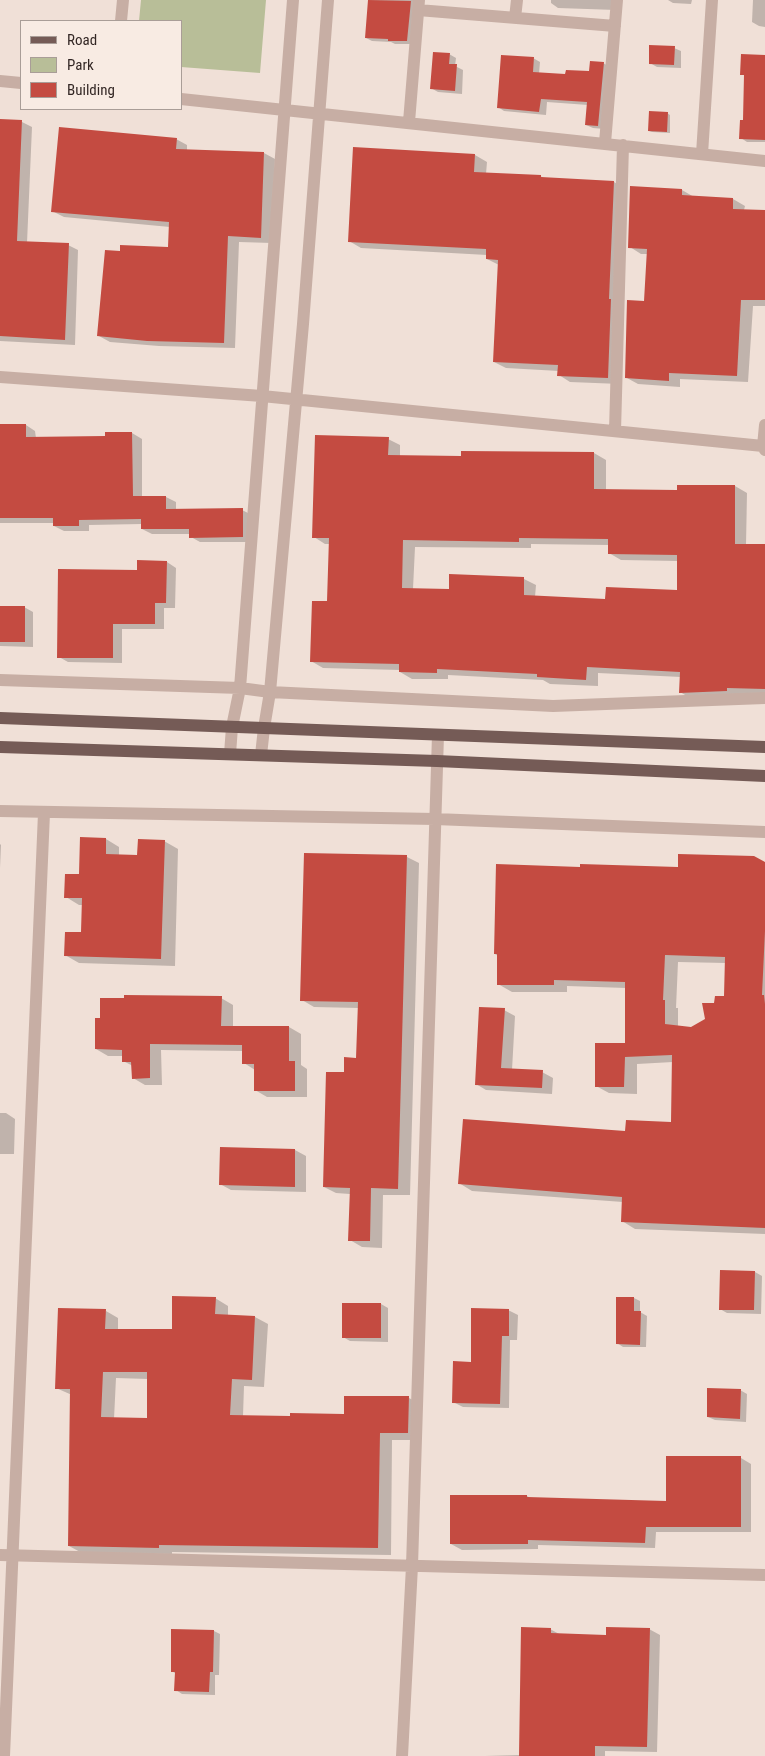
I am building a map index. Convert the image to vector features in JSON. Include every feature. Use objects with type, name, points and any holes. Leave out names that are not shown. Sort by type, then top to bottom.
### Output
[{"type":"main road","points":[[0,718],[765,747]]},
{"type":"main road","points":[[0,747],[437,761],[765,776]]},
{"type":"street","points":[[121,20],[123,0]]},
{"type":"street","points":[[230,754],[232,727],[240,688],[293,0]]},
{"type":"street","points":[[261,755],[270,692],[296,400],[328,0]]},
{"type":"street","points":[[515,18],[517,0]]},
{"type":"street","points":[[605,143],[618,0]]},
{"type":"street","points":[[702,154],[712,0]]},
{"type":"street","points":[[409,122],[418,5],[515,18],[615,26]]},
{"type":"street","points":[[0,81],[20,83]]},
{"type":"street","points":[[182,98],[765,161]]},
{"type":"street","points":[[615,431],[623,145]]},
{"type":"street","points":[[0,377],[262,396],[615,431],[764,448],[765,425]]},
{"type":"street","points":[[0,680],[240,688],[270,692],[553,706],[765,698]]},
{"type":"street","points":[[402,1756],[412,1566],[438,735]]},
{"type":"street","points":[[0,812],[435,819],[765,832]]},
{"type":"street","points":[[4,1756],[6,1555],[44,813]]},
{"type":"street","points":[[6,1555],[765,1575]]},
{"type":"green space","points":[[141,0],[266,0],[260,73],[182,67],[182,20],[139,20]]},
{"type":"building","points":[[368,0],[411,1],[407,41],[365,38]]},
{"type":"building","points":[[649,45],[675,46],[674,65],[649,64]]},
{"type":"building","points":[[433,52],[450,53],[449,64],[457,64],[455,91],[430,89]]},
{"type":"building","points":[[741,54],[765,55],[765,140],[739,139],[740,120],[743,120],[744,75],[740,75]]},
{"type":"building","points":[[501,55],[534,57],[533,72],[565,74],[566,70],[589,71],[590,61],[604,62],[598,126],[585,125],[587,102],[541,99],[539,112],[497,108]]},
{"type":"building","points":[[649,111],[668,112],[667,132],[648,131]]},
{"type":"building","points":[[0,119],[22,120],[17,241],[69,243],[65,340],[0,336]]},
{"type":"building","points":[[59,127],[177,138],[176,149],[264,152],[261,238],[228,236],[224,343],[147,341],[97,336],[105,250],[120,251],[120,245],[168,247],[169,222],[51,212]]},
{"type":"building","points":[[353,147],[475,154],[474,172],[614,181],[608,378],[557,376],[558,365],[493,362],[498,260],[486,259],[486,249],[348,242]]},
{"type":"building","points":[[630,186],[682,189],[682,195],[733,198],[733,209],[765,210],[765,300],[741,300],[737,376],[669,373],[669,381],[625,378],[627,300],[644,301],[647,249],[628,248]]},
{"type":"building","points":[[0,424],[26,424],[26,437],[105,436],[105,432],[132,432],[133,496],[166,496],[166,509],[243,508],[243,537],[189,538],[189,529],[141,529],[141,519],[79,520],[79,526],[53,526],[53,518],[0,518]]},
{"type":"building","points":[[315,435],[389,437],[388,455],[461,456],[461,451],[594,452],[594,489],[677,490],[677,485],[735,485],[735,544],[765,544],[765,689],[727,688],[727,691],[679,693],[680,672],[587,667],[586,680],[537,677],[537,674],[437,669],[437,673],[399,672],[399,664],[310,662],[312,601],[327,601],[329,538],[312,538]],"holes":[[[519,538],[608,539],[608,554],[677,555],[677,590],[606,587],[605,599],[524,595],[524,577],[449,574],[449,589],[402,588],[403,540],[519,542]]]},
{"type":"building","points":[[137,560],[167,561],[166,603],[155,603],[155,624],[113,624],[113,658],[57,658],[58,569],[137,570]]},
{"type":"building","points":[[0,606],[25,606],[25,642],[0,642]]},
{"type":"building","points":[[80,837],[106,838],[106,854],[137,855],[138,839],[165,840],[161,959],[64,956],[65,932],[81,932],[82,898],[64,898],[65,874],[79,874]]},
{"type":"building","points":[[304,853],[407,855],[398,1189],[371,1188],[370,1241],[348,1241],[350,1188],[323,1187],[326,1072],[344,1072],[344,1057],[356,1058],[358,1002],[300,1001]]},
{"type":"building","points":[[678,854],[754,856],[765,862],[765,931],[762,995],[764,995],[765,1004],[765,1228],[621,1222],[622,1197],[458,1184],[463,1119],[625,1131],[626,1120],[671,1122],[672,1055],[625,1057],[624,1087],[595,1087],[595,1043],[625,1043],[625,982],[554,980],[554,985],[497,985],[497,954],[494,954],[496,864],[580,867],[580,864],[678,867]],"holes":[[[665,955],[725,957],[724,996],[715,996],[714,1003],[702,1003],[705,1019],[691,1027],[665,1024],[665,1000],[663,1000]]]},
{"type":"building","points":[[124,995],[222,996],[221,1026],[289,1026],[289,1061],[295,1061],[295,1091],[254,1091],[254,1064],[242,1064],[242,1045],[150,1044],[150,1078],[132,1079],[131,1062],[122,1062],[122,1050],[95,1049],[95,1018],[100,1018],[100,998],[124,998]]},
{"type":"building","points":[[479,1007],[505,1008],[501,1068],[543,1070],[542,1088],[475,1085]]},
{"type":"building","points":[[220,1147],[295,1149],[295,1187],[219,1185]]},
{"type":"building","points":[[720,1270],[755,1271],[754,1310],[719,1310]]},
{"type":"building","points":[[172,1296],[216,1297],[215,1314],[255,1316],[252,1380],[232,1379],[230,1415],[290,1416],[290,1413],[344,1414],[344,1396],[409,1396],[408,1433],[380,1433],[378,1548],[159,1545],[159,1548],[68,1546],[70,1389],[55,1389],[58,1308],[106,1309],[105,1329],[172,1329]],"holes":[[[103,1372],[147,1372],[147,1418],[101,1417]]]},
{"type":"building","points":[[616,1297],[634,1297],[634,1311],[641,1311],[640,1345],[616,1344]]},
{"type":"building","points":[[342,1303],[381,1303],[381,1338],[342,1338]]},
{"type":"building","points":[[471,1308],[509,1309],[509,1336],[502,1336],[500,1404],[452,1403],[453,1361],[471,1362]]},
{"type":"building","points":[[707,1388],[741,1389],[740,1419],[707,1417]]},
{"type":"building","points":[[666,1456],[741,1456],[741,1527],[646,1527],[645,1543],[528,1540],[528,1544],[450,1544],[450,1495],[527,1495],[527,1497],[666,1501]]},
{"type":"building","points":[[521,1627],[551,1628],[551,1633],[606,1635],[606,1627],[650,1628],[647,1747],[595,1746],[595,1756],[519,1756]]},
{"type":"building","points":[[171,1629],[214,1630],[213,1672],[210,1672],[209,1692],[174,1691],[175,1672],[171,1672]]}]
